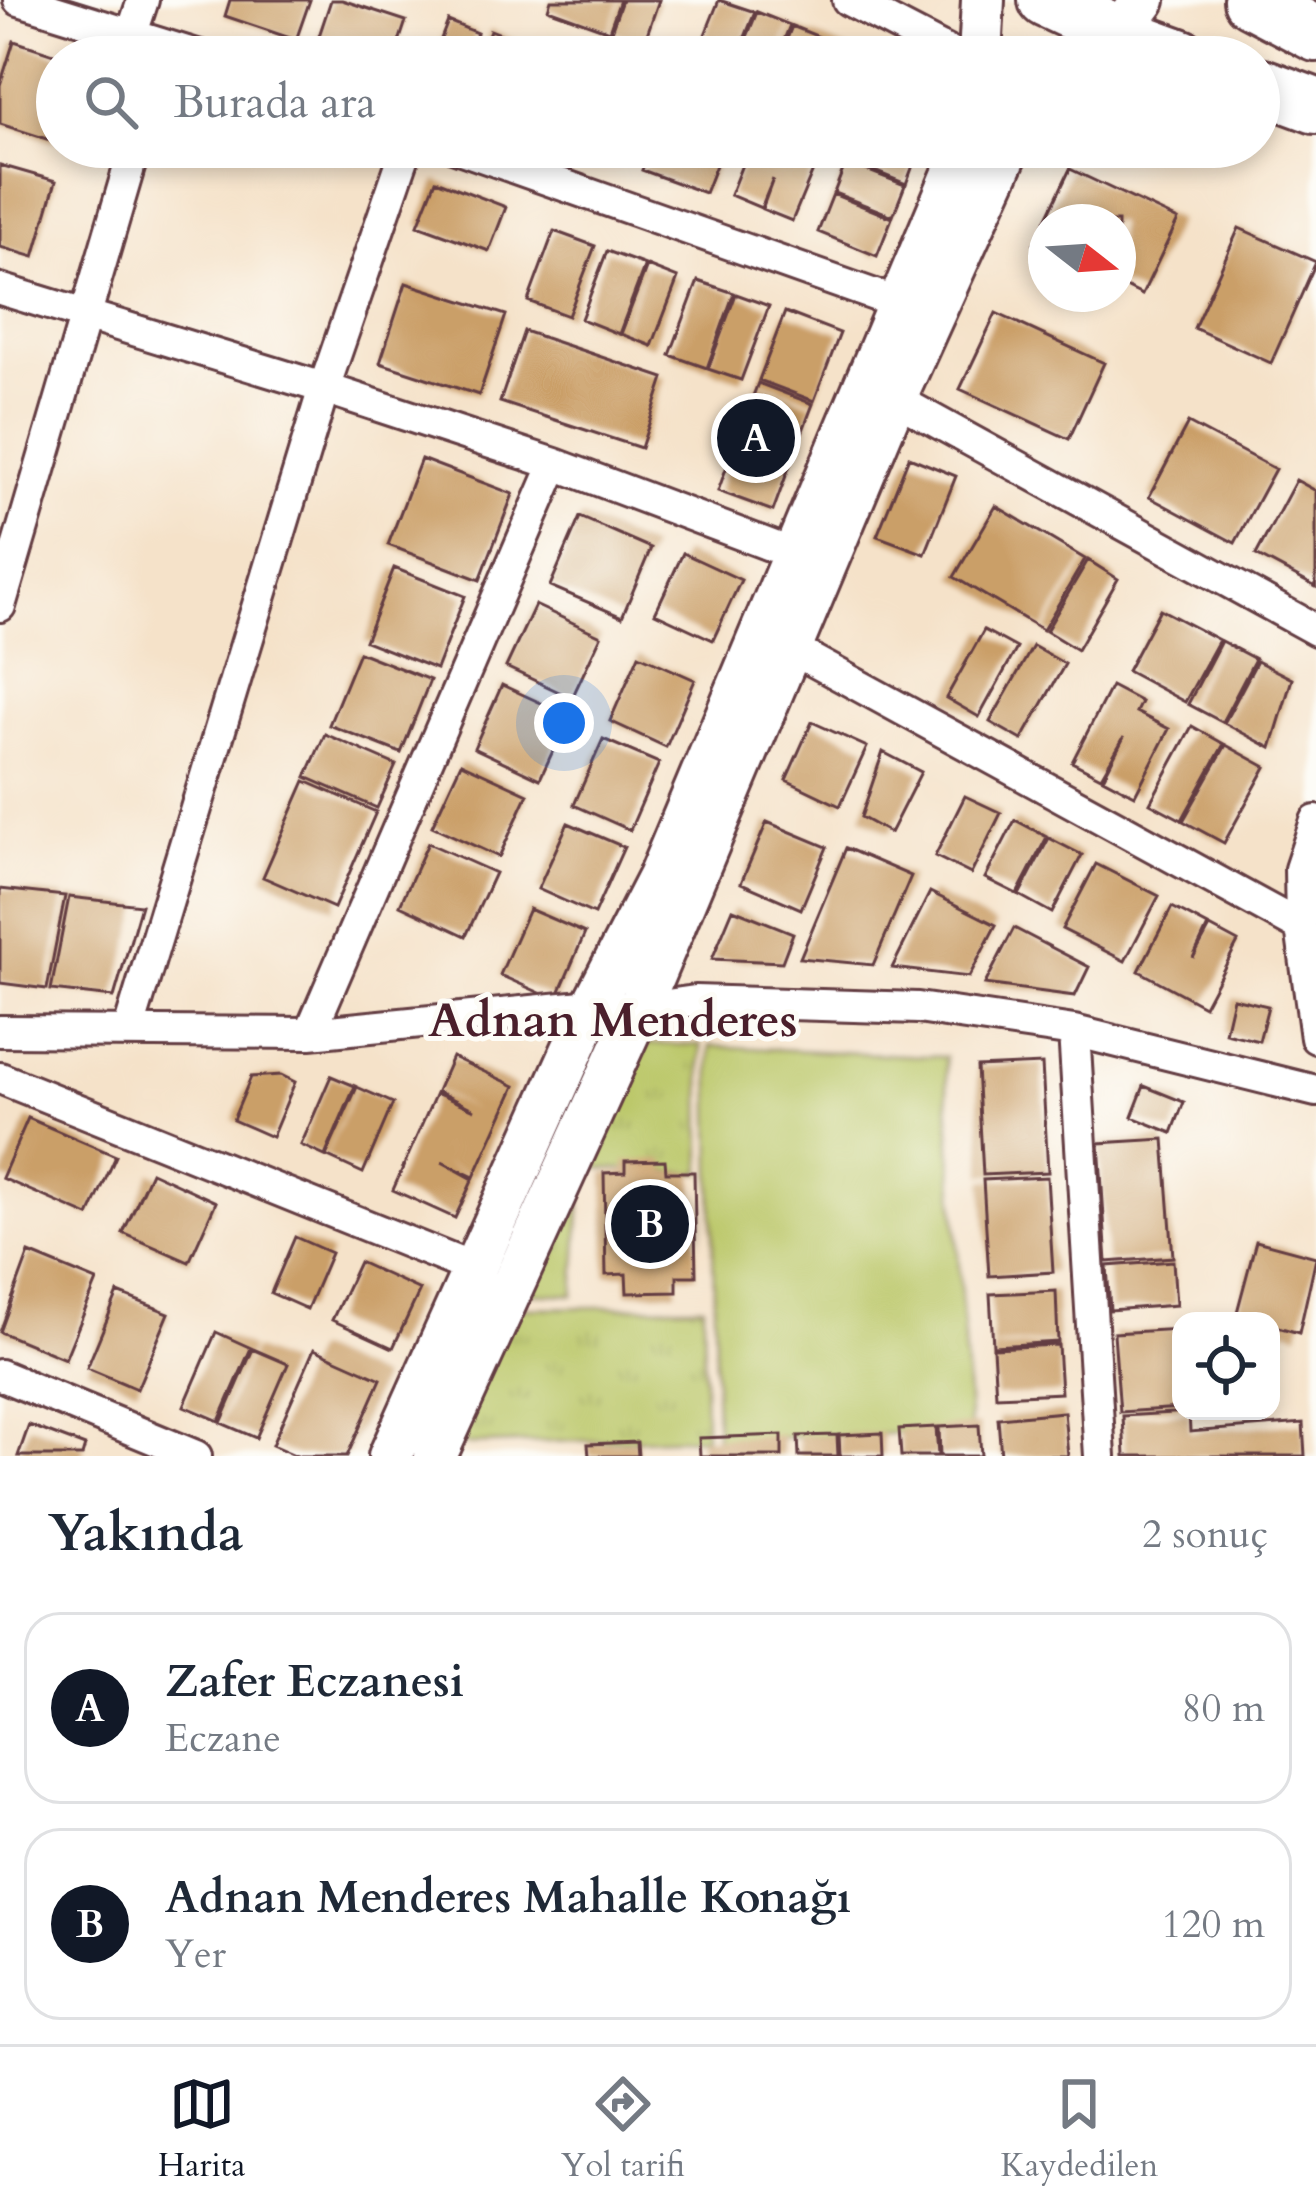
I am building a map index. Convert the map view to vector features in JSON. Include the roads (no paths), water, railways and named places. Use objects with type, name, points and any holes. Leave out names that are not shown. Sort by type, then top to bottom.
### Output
[{"type":"highway","points":[[1046,0],[1119,30]]},
{"type":"highway","points":[[1251,0],[1316,34]]},
{"type":"highway","points":[[1280,93],[1316,106]]},
{"type":"main road","points":[[981,36],[983,0]]},
{"type":"main road","points":[[435,1456],[639,1009],[790,648],[881,390],[917,306],[959,168]]},
{"type":"main road","points":[[917,306],[997,168]]},
{"type":"main road","points":[[390,1456],[593,1005],[659,877],[796,555],[881,390]]},
{"type":"street","points":[[19,0],[138,36]]},
{"type":"street","points":[[132,33],[143,0]]},
{"type":"street","points":[[848,0],[917,36]]},
{"type":"street","points":[[0,606],[11,532],[129,168]]},
{"type":"street","points":[[128,1032],[324,388],[400,168]]},
{"type":"street","points":[[517,168],[917,306]]},
{"type":"street","points":[[0,289],[555,464],[796,555]]},
{"type":"street","points":[[881,390],[1316,630]]},
{"type":"street","points":[[310,1033],[555,464]]},
{"type":"street","points":[[790,648],[1301,927]]},
{"type":"street","points":[[1316,821],[1300,869],[1301,927],[1316,1038]]},
{"type":"street","points":[[0,1031],[310,1033],[593,1005],[639,1009],[695,1001],[918,1008],[1074,1031],[1316,1091]]},
{"type":"street","points":[[1074,1031],[1100,1456]]},
{"type":"street","points":[[0,1078],[474,1269]]},
{"type":"street","points":[[0,1375],[196,1456]]},
{"type":"place","name":"Zafer Eczanesi","points":[[756,438]]},
{"type":"place","name":"Adnan Menderes Mahalle Konağı","points":[[650,1224]]},
{"type":"district","name":"Adnan Menderes","points":[[613,1020]]}]
